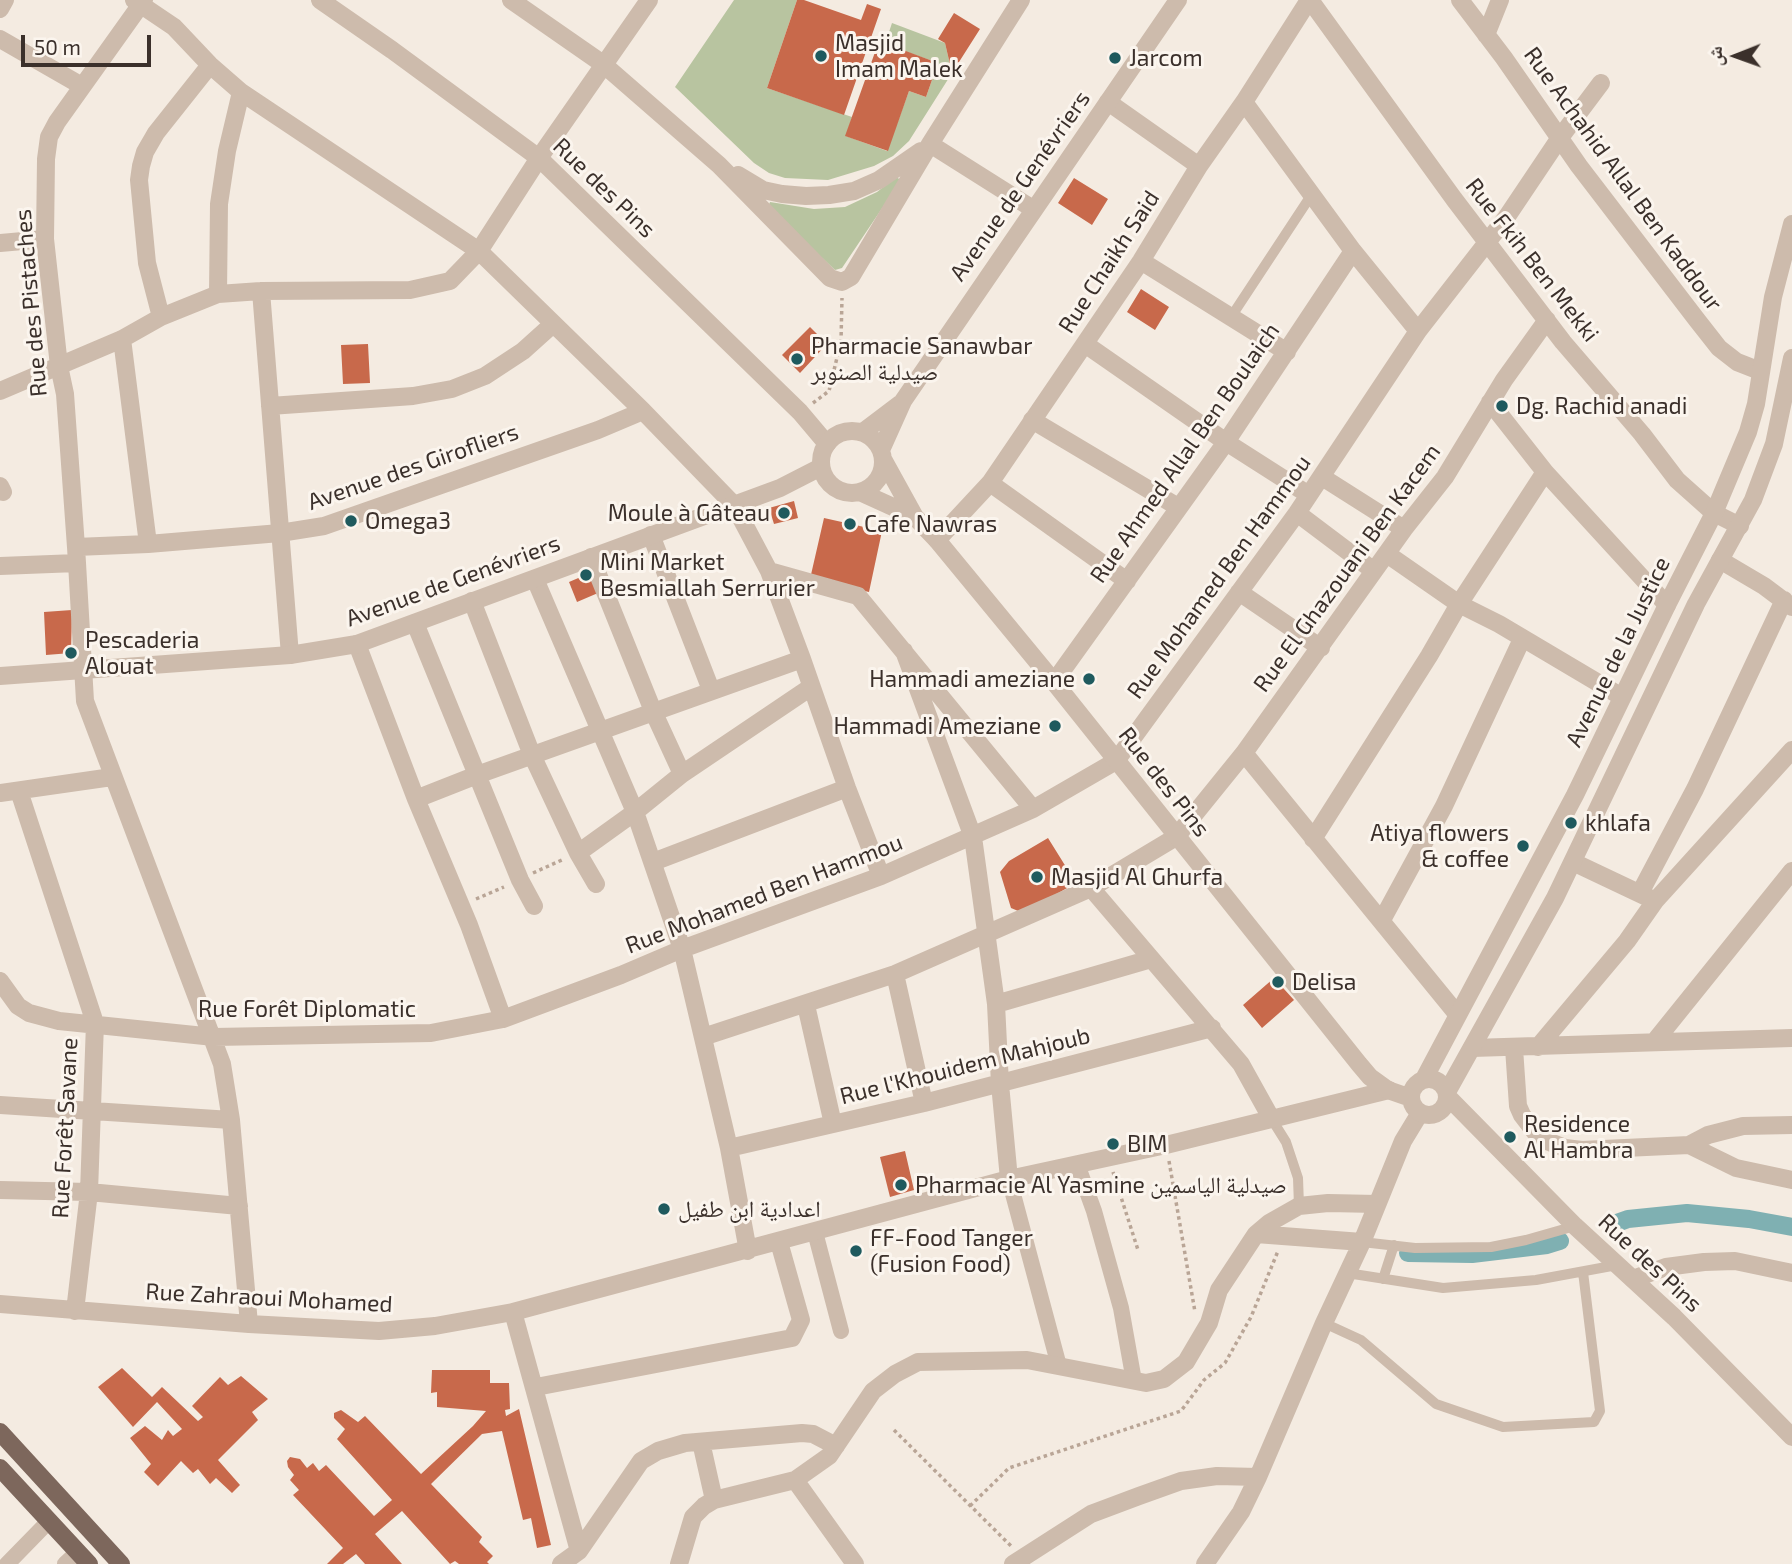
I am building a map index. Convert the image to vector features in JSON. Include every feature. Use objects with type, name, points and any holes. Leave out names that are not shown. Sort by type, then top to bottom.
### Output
[{"type":"main road","points":[[0,1432],[121,1564]]},
{"type":"main road","points":[[0,1468],[50,1521],[78,1560]]},
{"type":"street","points":[[0,9],[5,0]]},
{"type":"street","name":"Rue des Pins","points":[[320,0],[538,158],[800,412],[827,443]]},
{"type":"street","points":[[511,0],[532,6],[719,165],[830,278],[847,279],[1021,0]]},
{"type":"street","points":[[0,391],[122,339],[160,317],[218,294],[420,288],[450,281],[479,251],[538,158],[649,0]]},
{"type":"street","name":"Avenue de Genévriers","points":[[882,455],[903,401],[1178,0]]},
{"type":"street","name":"Rue Chaikh Said","points":[[937,540],[990,483],[1141,261],[1199,166],[1244,103],[1309,0]]},
{"type":"street","name":"Rue Fkih Ben Mekki","points":[[1309,0],[1486,242],[1671,472],[1695,499],[1714,513],[1740,526]]},
{"type":"street","name":"Rue Achahid Allal Ben Kaddour","points":[[1460,0],[1559,139],[1720,348],[1737,362],[1760,371]]},
{"type":"street","points":[[1486,35],[1500,0]]},
{"type":"street","points":[[139,1],[174,27],[210,65],[241,92],[479,251],[643,411],[734,505],[769,571],[881,876]]},
{"type":"street","name":"Rue des Pistaches","points":[[139,1],[49,137],[46,159],[46,239],[59,366],[65,394],[85,701],[222,1063],[239,1206],[249,1324]]},
{"type":"street","points":[[0,39],[82,86]]},
{"type":"street","points":[[160,317],[147,263],[139,180],[141,166],[145,152],[156,133],[210,65]]},
{"type":"street","name":"Rue Mohamed Ben Hammou","points":[[503,1019],[682,949],[881,876],[973,838],[1033,809],[1116,761],[1297,513],[1418,331],[1506,218],[1559,139],[1601,83]]},
{"type":"street","points":[[218,294],[219,204],[241,92]]},
{"type":"street","points":[[1108,102],[1199,166]]},
{"type":"street","points":[[1244,103],[1353,251],[1418,331]]},
{"type":"street","points":[[719,165],[763,190],[806,197],[829,195],[853,191],[879,180],[930,145]]},
{"type":"street","points":[[930,145],[1033,209]]},
{"type":"street","name":"Avenue de la Justice","points":[[1424,1079],[1575,795],[1714,513],[1748,432],[1756,404],[1773,297],[1792,224]]},
{"type":"street","points":[[0,243],[46,239]]},
{"type":"street","name":"Rue Ahmed Allal Ben Boulaich","points":[[1054,682],[1226,442],[1353,251]]},
{"type":"street","points":[[1141,261],[1286,352]]},
{"type":"street","points":[[261,291],[290,655]]},
{"type":"street","name":"Rue El Ghazouani Ben Kacem","points":[[1176,837],[1244,753],[1404,529],[1445,477],[1517,360],[1547,320]]},
{"type":"street","points":[[270,406],[413,396],[452,389],[485,376],[523,351],[553,324]]},
{"type":"street","points":[[122,339],[148,544]]},
{"type":"street","points":[[1084,344],[1226,442],[1309,495]]},
{"type":"street","points":[[1415,1106],[1433,1116],[1444,1101],[1573,862],[1663,671],[1753,500],[1774,444],[1792,364]]},
{"type":"street","name":"Avenue de Genévriers","points":[[863,432],[903,401]]},
{"type":"street","points":[[1490,402],[1545,472],[1667,605]]},
{"type":"street","name":"Avenue des Girofliers","points":[[0,566],[148,544],[280,533],[324,526],[598,430],[643,411]]},
{"type":"street","points":[[1032,420],[1178,507]]},
{"type":"street","points":[[847,431],[863,432],[871,437],[882,455],[880,476],[868,489],[860,492],[839,490],[831,485],[821,467],[823,451],[832,438],[847,431]]},
{"type":"street","name":"Rue des Pins","points":[[882,455],[915,517],[1054,682],[1370,1077],[1415,1106]]},
{"type":"street","name":"Avenue de Genévriers","points":[[0,676],[290,655],[358,644],[780,488],[821,467]]},
{"type":"street","points":[[1313,839],[1459,604],[1545,472]]},
{"type":"street","points":[[1322,477],[1404,529]]},
{"type":"street","points":[[990,483],[1127,581]]},
{"type":"street","name":"Rue des Pins","points":[[860,492],[915,517]]},
{"type":"street","points":[[1297,513],[1374,571]]},
{"type":"street","points":[[651,535],[711,690]]},
{"type":"street","points":[[1387,554],[1459,604],[1499,624],[1622,697]]},
{"type":"street","points":[[591,557],[653,711],[682,774]]},
{"type":"street","points":[[1538,1047],[1627,941],[1695,789],[1788,604],[1720,560]]},
{"type":"street","points":[[769,571],[858,596],[1033,809]]},
{"type":"street","points":[[535,579],[635,813],[682,949],[729,1148],[748,1251]]},
{"type":"street","points":[[1239,592],[1321,648]]},
{"type":"street","points":[[472,601],[532,755],[578,853],[596,884]]},
{"type":"street","points":[[415,623],[520,880],[534,906]]},
{"type":"street","points":[[1382,920],[1444,806],[1522,639]]},
{"type":"street","points":[[358,644],[416,799],[469,925],[503,1019]]},
{"type":"street","points":[[904,651],[973,838],[996,1004],[999,1084],[1009,1180],[1059,1366]]},
{"type":"street","points":[[416,799],[802,659]]},
{"type":"street","points":[[578,853],[635,813],[682,774],[811,687]]},
{"type":"street","points":[[1648,897],[1792,750]]},
{"type":"street","points":[[1244,753],[1457,1014]]},
{"type":"street","points":[[0,793],[112,777]]},
{"type":"street","points":[[653,862],[847,788]]},
{"type":"street","name":"Rue Forêt Savane","points":[[19,791],[95,1023],[89,1192],[75,1311]]},
{"type":"street","points":[[703,1037],[895,974],[1091,888],[1176,837]]},
{"type":"street","points":[[1573,862],[1648,897]]},
{"type":"street","points":[[1655,1041],[1792,871]]},
{"type":"street","points":[[1091,888],[1241,1064],[1271,1118]]},
{"type":"street","points":[[996,1004],[1151,959]]},
{"type":"street","points":[[895,974],[924,1103]]},
{"type":"street","name":"Rue Forêt Diplomatic","points":[[0,981],[18,1006],[29,1013],[59,1021],[214,1038],[431,1033],[503,1019]]},
{"type":"street","points":[[806,1005],[833,1124]]},
{"type":"street","name":"Rue l'Khouidem Mahjoub","points":[[729,1148],[924,1103],[1212,1028]]},
{"type":"street","points":[[1472,1048],[1792,1038]]},
{"type":"street","points":[[1514,1048],[1518,1106],[1535,1132],[1564,1148],[1582,1150],[1689,1145],[1708,1135],[1742,1126],[1792,1125]]},
{"type":"street","points":[[1205,1564],[1241,1512],[1362,1242],[1415,1106],[1414,1086],[1424,1079],[1438,1081],[1444,1101]]},
{"type":"street","name":"Rue Zahraoui Mohamed","points":[[0,1304],[249,1324],[379,1331],[435,1326],[513,1312],[1009,1180],[1166,1145],[1389,1090]]},
{"type":"street","name":"Rue des Pins","points":[[1444,1101],[1475,1124],[1575,1227],[1674,1317],[1792,1437]]},
{"type":"street","points":[[0,1105],[230,1120]]},
{"type":"street","points":[[1689,1145],[1736,1168],[1792,1180]]},
{"type":"street","points":[[1077,1164],[1094,1212],[1121,1308],[1134,1381]]},
{"type":"street","points":[[0,1190],[89,1192],[239,1206]]},
{"type":"street","points":[[679,1564],[694,1517],[704,1506],[714,1500],[794,1480],[829,1456],[873,1391],[895,1374],[918,1362],[1027,1360],[1146,1383],[1164,1380],[1186,1362],[1209,1323],[1219,1290],[1256,1234],[1269,1223],[1299,1206],[1377,1203]]},
{"type":"street","points":[[816,1233],[841,1331]]},
{"type":"street","points":[[1256,1234],[1362,1242]]},
{"type":"street","points":[[536,1387],[792,1338],[801,1320],[779,1242]]},
{"type":"street","points":[[1633,1279],[1666,1267],[1704,1262],[1735,1261],[1792,1273]]},
{"type":"street","points":[[513,1312],[536,1387],[579,1551]]},
{"type":"street","points":[[561,1564],[579,1551],[641,1461],[658,1451],[685,1443],[802,1433],[813,1434],[836,1446]]},
{"type":"street","points":[[701,1442],[714,1500]]},
{"type":"street","points":[[1021,1562],[1091,1514],[1181,1482],[1217,1476],[1258,1477]]},
{"type":"street","points":[[794,1480],[855,1564]]},
{"type":"street","points":[[7,1564],[50,1521]]},
{"type":"lane","points":[[1231,317],[1312,194]]},
{"type":"lane","points":[[1271,1118],[1286,1142],[1298,1178],[1299,1206]]},
{"type":"lane","points":[[1362,1242],[1415,1248],[1490,1247],[1575,1227]]},
{"type":"lane","points":[[1383,1279],[1394,1245]]},
{"type":"lane","points":[[1347,1273],[1443,1288],[1536,1280],[1617,1265]]},
{"type":"lane","points":[[1324,1323],[1362,1340],[1436,1404],[1503,1427],[1594,1422],[1601,1411],[1583,1272]]},
{"type":"path","points":[[800,412],[829,391],[841,341],[847,279]]},
{"type":"path","points":[[1171,1171],[1191,1299],[1201,1335]]},
{"type":"path","points":[[1117,1187],[1138,1250]]},
{"type":"path","points":[[894,1430],[1021,1562]]},
{"type":"green space","points":[[734,0],[797,0],[767,88],[852,117],[846,136],[887,151],[909,91],[926,97],[938,63],[885,44],[892,23],[945,43],[952,73],[909,141],[893,156],[874,166],[828,180],[785,178],[769,173],[754,163],[675,87]]},
{"type":"green space","points":[[896,177],[901,180],[842,268],[835,270],[768,207],[770,202],[814,209],[845,207],[877,192]]},
{"type":"building","name":"Masjid Imam Malek","points":[[797,0],[861,20],[867,4],[881,9],[844,115],[767,88]]},
{"type":"building","points":[[954,13],[980,29],[952,73],[945,43],[938,39]]},
{"type":"building","points":[[879,41],[938,63],[926,97],[909,91],[888,151],[845,136]]},
{"type":"building","points":[[1074,178],[1108,199],[1092,225],[1058,203]]},
{"type":"building","points":[[1141,289],[1169,307],[1155,330],[1127,312]]},
{"type":"building","points":[[810,327],[827,344],[800,373],[782,355]]},
{"type":"building","points":[[368,344],[370,383],[343,384],[341,345]]},
{"type":"building","name":"Moule à Gâteau","points":[[794,501],[798,518],[774,524],[769,508]]},
{"type":"building","points":[[824,518],[882,531],[869,592],[810,579]]},
{"type":"building","points":[[590,573],[598,593],[577,602],[569,582]]},
{"type":"building","points":[[72,610],[71,653],[46,655],[44,612]]},
{"type":"building","name":"Masjid Al Ghurfa","points":[[1048,838],[1076,883],[1023,913],[1011,908],[1000,872],[1009,861]]},
{"type":"building","points":[[1274,978],[1294,1000],[1262,1028],[1243,1005]]},
{"type":"building","points":[[905,1151],[914,1190],[890,1197],[880,1157]]},
{"type":"building","points":[[122,1368],[152,1397],[162,1387],[198,1421],[203,1417],[192,1406],[220,1377],[228,1385],[241,1376],[268,1399],[252,1412],[258,1420],[218,1460],[240,1485],[232,1493],[216,1478],[210,1484],[198,1469],[193,1473],[181,1461],[158,1486],[144,1472],[151,1464],[130,1438],[145,1426],[162,1440],[168,1430],[173,1436],[182,1429],[157,1402],[133,1427],[98,1387]]},
{"type":"building","points":[[432,1370],[490,1370],[490,1383],[509,1383],[510,1409],[505,1410],[506,1416],[519,1409],[551,1545],[537,1548],[531,1518],[523,1520],[502,1431],[482,1434],[431,1484],[482,1537],[479,1542],[493,1556],[487,1562],[489,1564],[459,1564],[455,1561],[450,1564],[402,1511],[375,1534],[402,1564],[365,1564],[356,1554],[343,1564],[327,1564],[343,1548],[293,1495],[299,1490],[290,1480],[294,1475],[287,1461],[290,1457],[300,1459],[307,1468],[313,1463],[319,1471],[326,1465],[374,1516],[392,1500],[337,1439],[345,1429],[334,1418],[334,1413],[341,1410],[358,1422],[365,1416],[421,1474],[486,1411],[437,1407],[437,1392],[431,1393]]},
{"type":"waterway","points":[[1614,1224],[1628,1219],[1687,1213],[1749,1219],[1792,1227]]},
{"type":"waterway","points":[[1408,1253],[1472,1254],[1560,1241]]},
{"type":"place","name":"Masjid Imam Malek","points":[[821,56]]},
{"type":"place","name":"Jarcom","points":[[1115,58]]},
{"type":"place","name":"Pharmacie Sanawbar صيدلية الصنوبر","points":[[797,359]]},
{"type":"place","name":"Dg. Rachid anadi","points":[[1502,406]]},
{"type":"place","name":"Moule à Gâteau","points":[[784,513]]},
{"type":"place","name":"Omega3","points":[[351,521]]},
{"type":"place","name":"Cafe Nawras","points":[[850,524]]},
{"type":"place","name":"Mini Market Besmiallah Serrurier","points":[[586,575]]},
{"type":"place","name":"Pescaderia Alouat","points":[[71,653]]},
{"type":"place","name":"Hammadi ameziane","points":[[1089,679]]},
{"type":"place","name":"Hammadi Ameziane","points":[[1055,726]]},
{"type":"place","name":"khlafa","points":[[1571,823]]},
{"type":"place","name":"Atiya flowers & coffee","points":[[1523,846]]},
{"type":"place","name":"Masjid Al Ghurfa","points":[[1037,877]]},
{"type":"place","name":"Delisa","points":[[1278,982]]},
{"type":"place","name":"Residence Al Hambra","points":[[1510,1137]]},
{"type":"place","name":"BIM","points":[[1113,1144]]},
{"type":"place","name":"Pharmacie Al Yasmine صيدلية الياسمين","points":[[901,1185]]},
{"type":"place","name":"اعدادية ابن طفيل","points":[[664,1209]]},
{"type":"place","name":"FF-Food Tanger (Fusion Food)","points":[[856,1251]]}]
